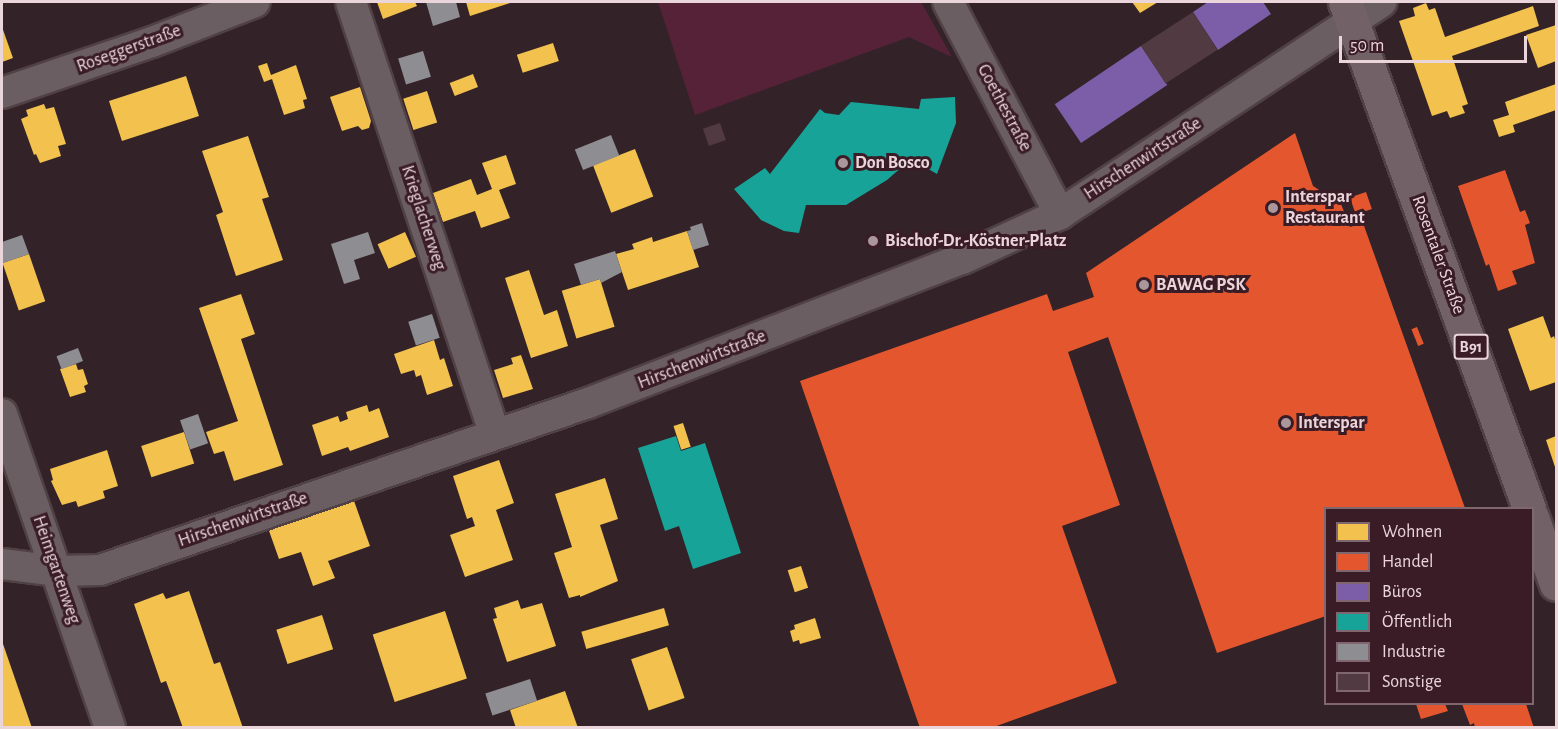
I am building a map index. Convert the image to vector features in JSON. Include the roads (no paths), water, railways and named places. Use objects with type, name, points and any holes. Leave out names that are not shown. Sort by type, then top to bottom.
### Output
[{"type":"main road","name":"Rosentaler Straße","points":[[1348,11],[1529,507]]},
{"type":"main road","points":[[1534,520],[1557,584]]},
{"type":"street","name":"Roseggerstraße","points":[[2,93],[152,42],[255,2]]},
{"type":"street","name":"Krieglacherweg","points":[[351,2],[495,434]]},
{"type":"street","name":"Goethestraße","points":[[948,2],[1060,214]]},
{"type":"street","name":"Hirschenwirtstraße","points":[[2,564],[57,571],[100,570],[588,403],[962,258],[1060,214],[1348,11],[1381,2]]},
{"type":"street","name":"Heimgartenweg","points":[[2,414],[110,728]]},
{"type":"place","name":"Don Bosco","points":[[843,163]]},
{"type":"place","name":"Interspar Restaurant","points":[[1273,208]]},
{"type":"place","name":"Bischof-Dr.-Köstner-Platz","points":[[873,241]]},
{"type":"place","name":"BAWAG PSK","points":[[1144,285]]},
{"type":"place","name":"Interspar","points":[[1286,423]]}]
